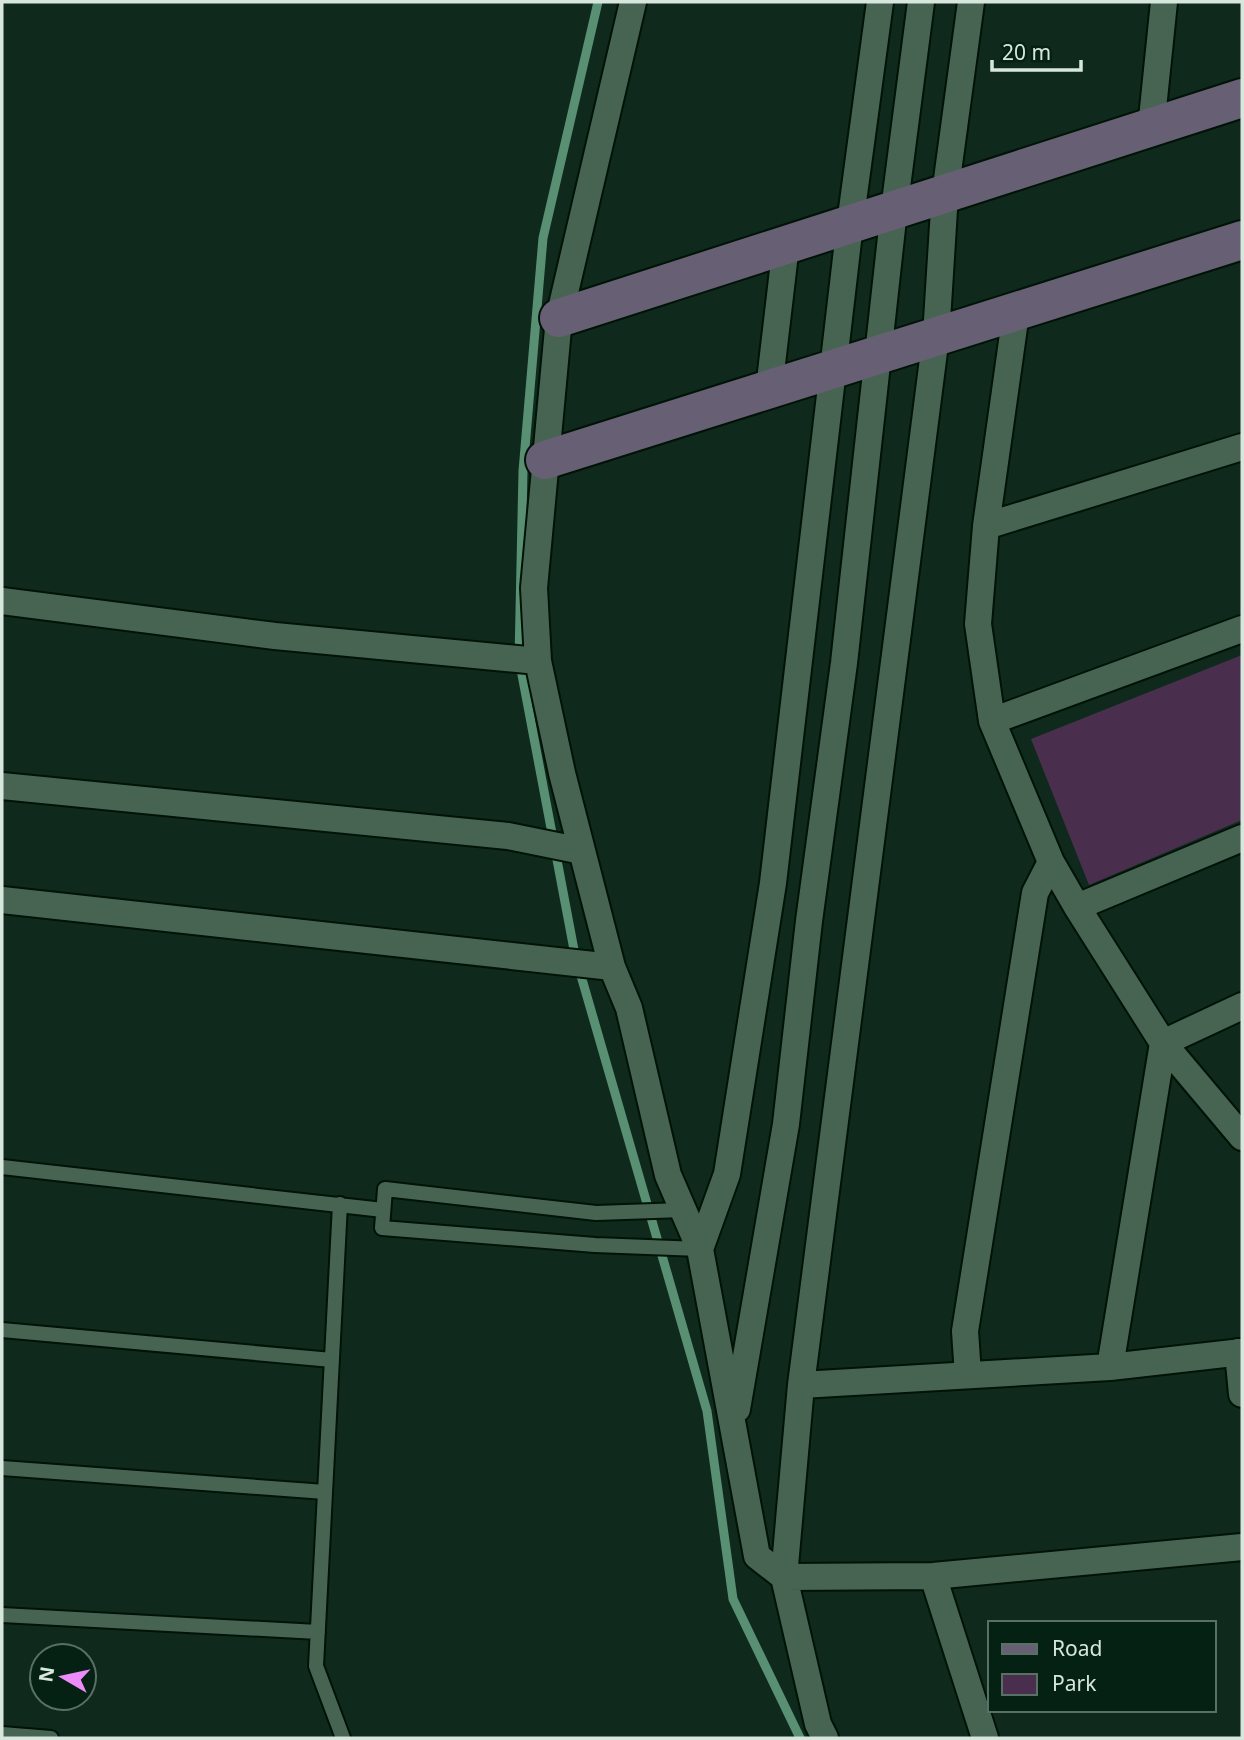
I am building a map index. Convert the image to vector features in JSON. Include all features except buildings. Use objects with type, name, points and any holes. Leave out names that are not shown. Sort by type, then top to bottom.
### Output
[{"type":"street","points":[[633,2],[559,318],[534,588],[538,661],[562,773],[612,967],[629,1008],[668,1175],[700,1249],[757,1556],[784,1577],[933,1576],[1242,1547]]},
{"type":"street","points":[[700,1249],[727,1174],[773,883],[850,225],[880,2]]},
{"type":"street","points":[[734,1427],[786,1124],[809,921],[844,663],[894,210],[921,2]]},
{"type":"street","points":[[824,1738],[818,1724],[784,1577],[801,1385],[936,336],[945,194],[971,2]]},
{"type":"street","points":[[1151,128],[1164,2]]},
{"type":"street","points":[[559,318],[1242,98]]},
{"type":"street","points":[[545,460],[1242,240]]},
{"type":"street","points":[[769,389],[786,245]]},
{"type":"street","points":[[1016,313],[986,526],[978,624],[992,721],[1051,862],[1077,907],[1163,1043],[1242,1137]]},
{"type":"street","points":[[986,526],[1242,447]]},
{"type":"street","points":[[2,601],[275,636],[538,661]]},
{"type":"street","points":[[992,721],[1242,629]]},
{"type":"street","points":[[2,786],[508,836],[582,851]]},
{"type":"street","points":[[1077,907],[1242,838]]},
{"type":"street","points":[[968,1375],[965,1331],[1028,934],[1035,893],[1051,862]]},
{"type":"street","points":[[2,900],[612,967]]},
{"type":"street","points":[[1163,1043],[1242,1006]]},
{"type":"street","points":[[1110,1367],[1163,1043]]},
{"type":"street","points":[[801,1385],[1110,1367],[1240,1352],[1242,1394]]},
{"type":"street","points":[[933,1576],[985,1738]]},
{"type":"lane","points":[[2,1167],[383,1210]]},
{"type":"lane","points":[[683,1210],[596,1213],[385,1189],[382,1228],[595,1245],[700,1249]]},
{"type":"lane","points":[[340,1204],[316,1666],[343,1738]]},
{"type":"lane","points":[[2,1330],[332,1360]]},
{"type":"lane","points":[[2,1468],[325,1492]]},
{"type":"lane","points":[[2,1615],[318,1632]]},
{"type":"lane","points":[[2,1734],[51,1738]]},
{"type":"green space","points":[[1242,655],[1242,820],[1089,885],[1031,739]]},
{"type":"waterway","points":[[598,2],[543,238],[523,471],[519,659],[575,955],[707,1411],[733,1599],[800,1738]]}]
